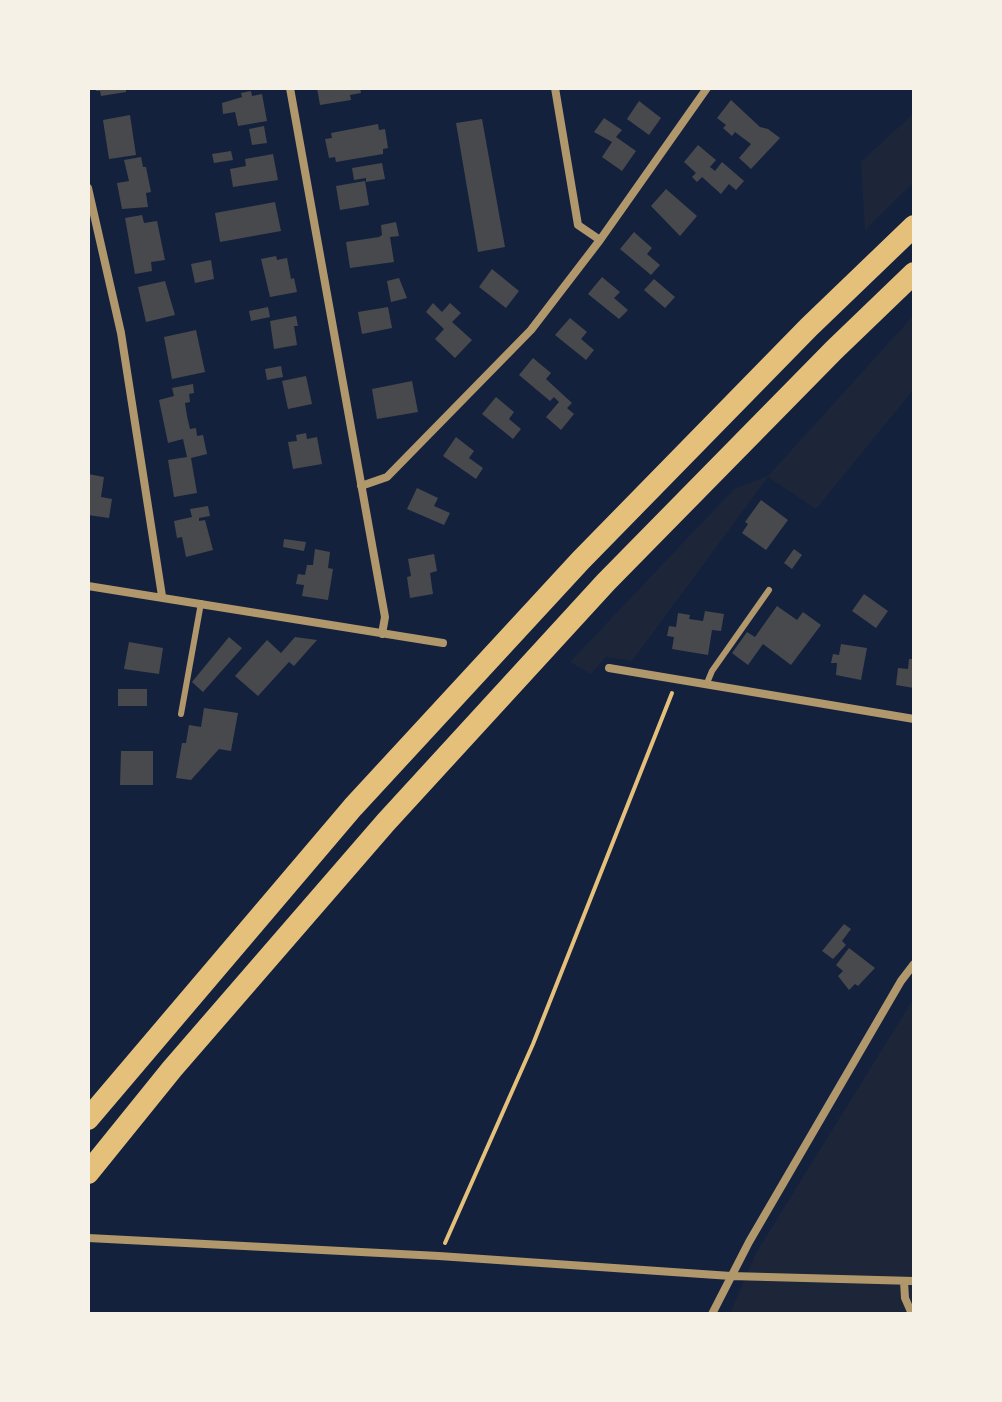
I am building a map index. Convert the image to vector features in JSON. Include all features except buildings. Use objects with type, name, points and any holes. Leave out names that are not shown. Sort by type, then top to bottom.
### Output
[{"type":"highway","points":[[88,1119],[353,807],[592,549],[809,327],[914,226]]},
{"type":"highway","points":[[88,1173],[172,1069],[386,822],[606,582],[914,273]]},
{"type":"street","points":[[290,88],[385,617],[382,634]]},
{"type":"street","points":[[555,88],[578,225],[600,240]]},
{"type":"street","points":[[361,486],[387,477],[531,330],[600,240],[707,88]]},
{"type":"street","points":[[88,188],[121,333],[162,596]]},
{"type":"street","points":[[88,586],[443,643]]},
{"type":"street","points":[[609,668],[914,719]]},
{"type":"street","points":[[712,1314],[901,981],[914,964]]},
{"type":"street","points":[[88,1238],[439,1256],[731,1276],[909,1281],[905,1298],[912,1314]]},
{"type":"lane","points":[[707,683],[712,671],[769,590]]},
{"type":"lane","points":[[181,714],[201,603]]},
{"type":"path","points":[[439,1256],[533,1044],[678,679]]},
{"type":"shaded area","points":[[914,113],[914,182],[865,230],[861,162]]},
{"type":"shaded area","points":[[914,315],[914,389],[816,509],[768,477],[632,661],[606,657],[591,674],[570,662],[734,489],[768,476]]},
{"type":"shaded area","points":[[914,998],[914,1314],[730,1314],[756,1253]]}]
